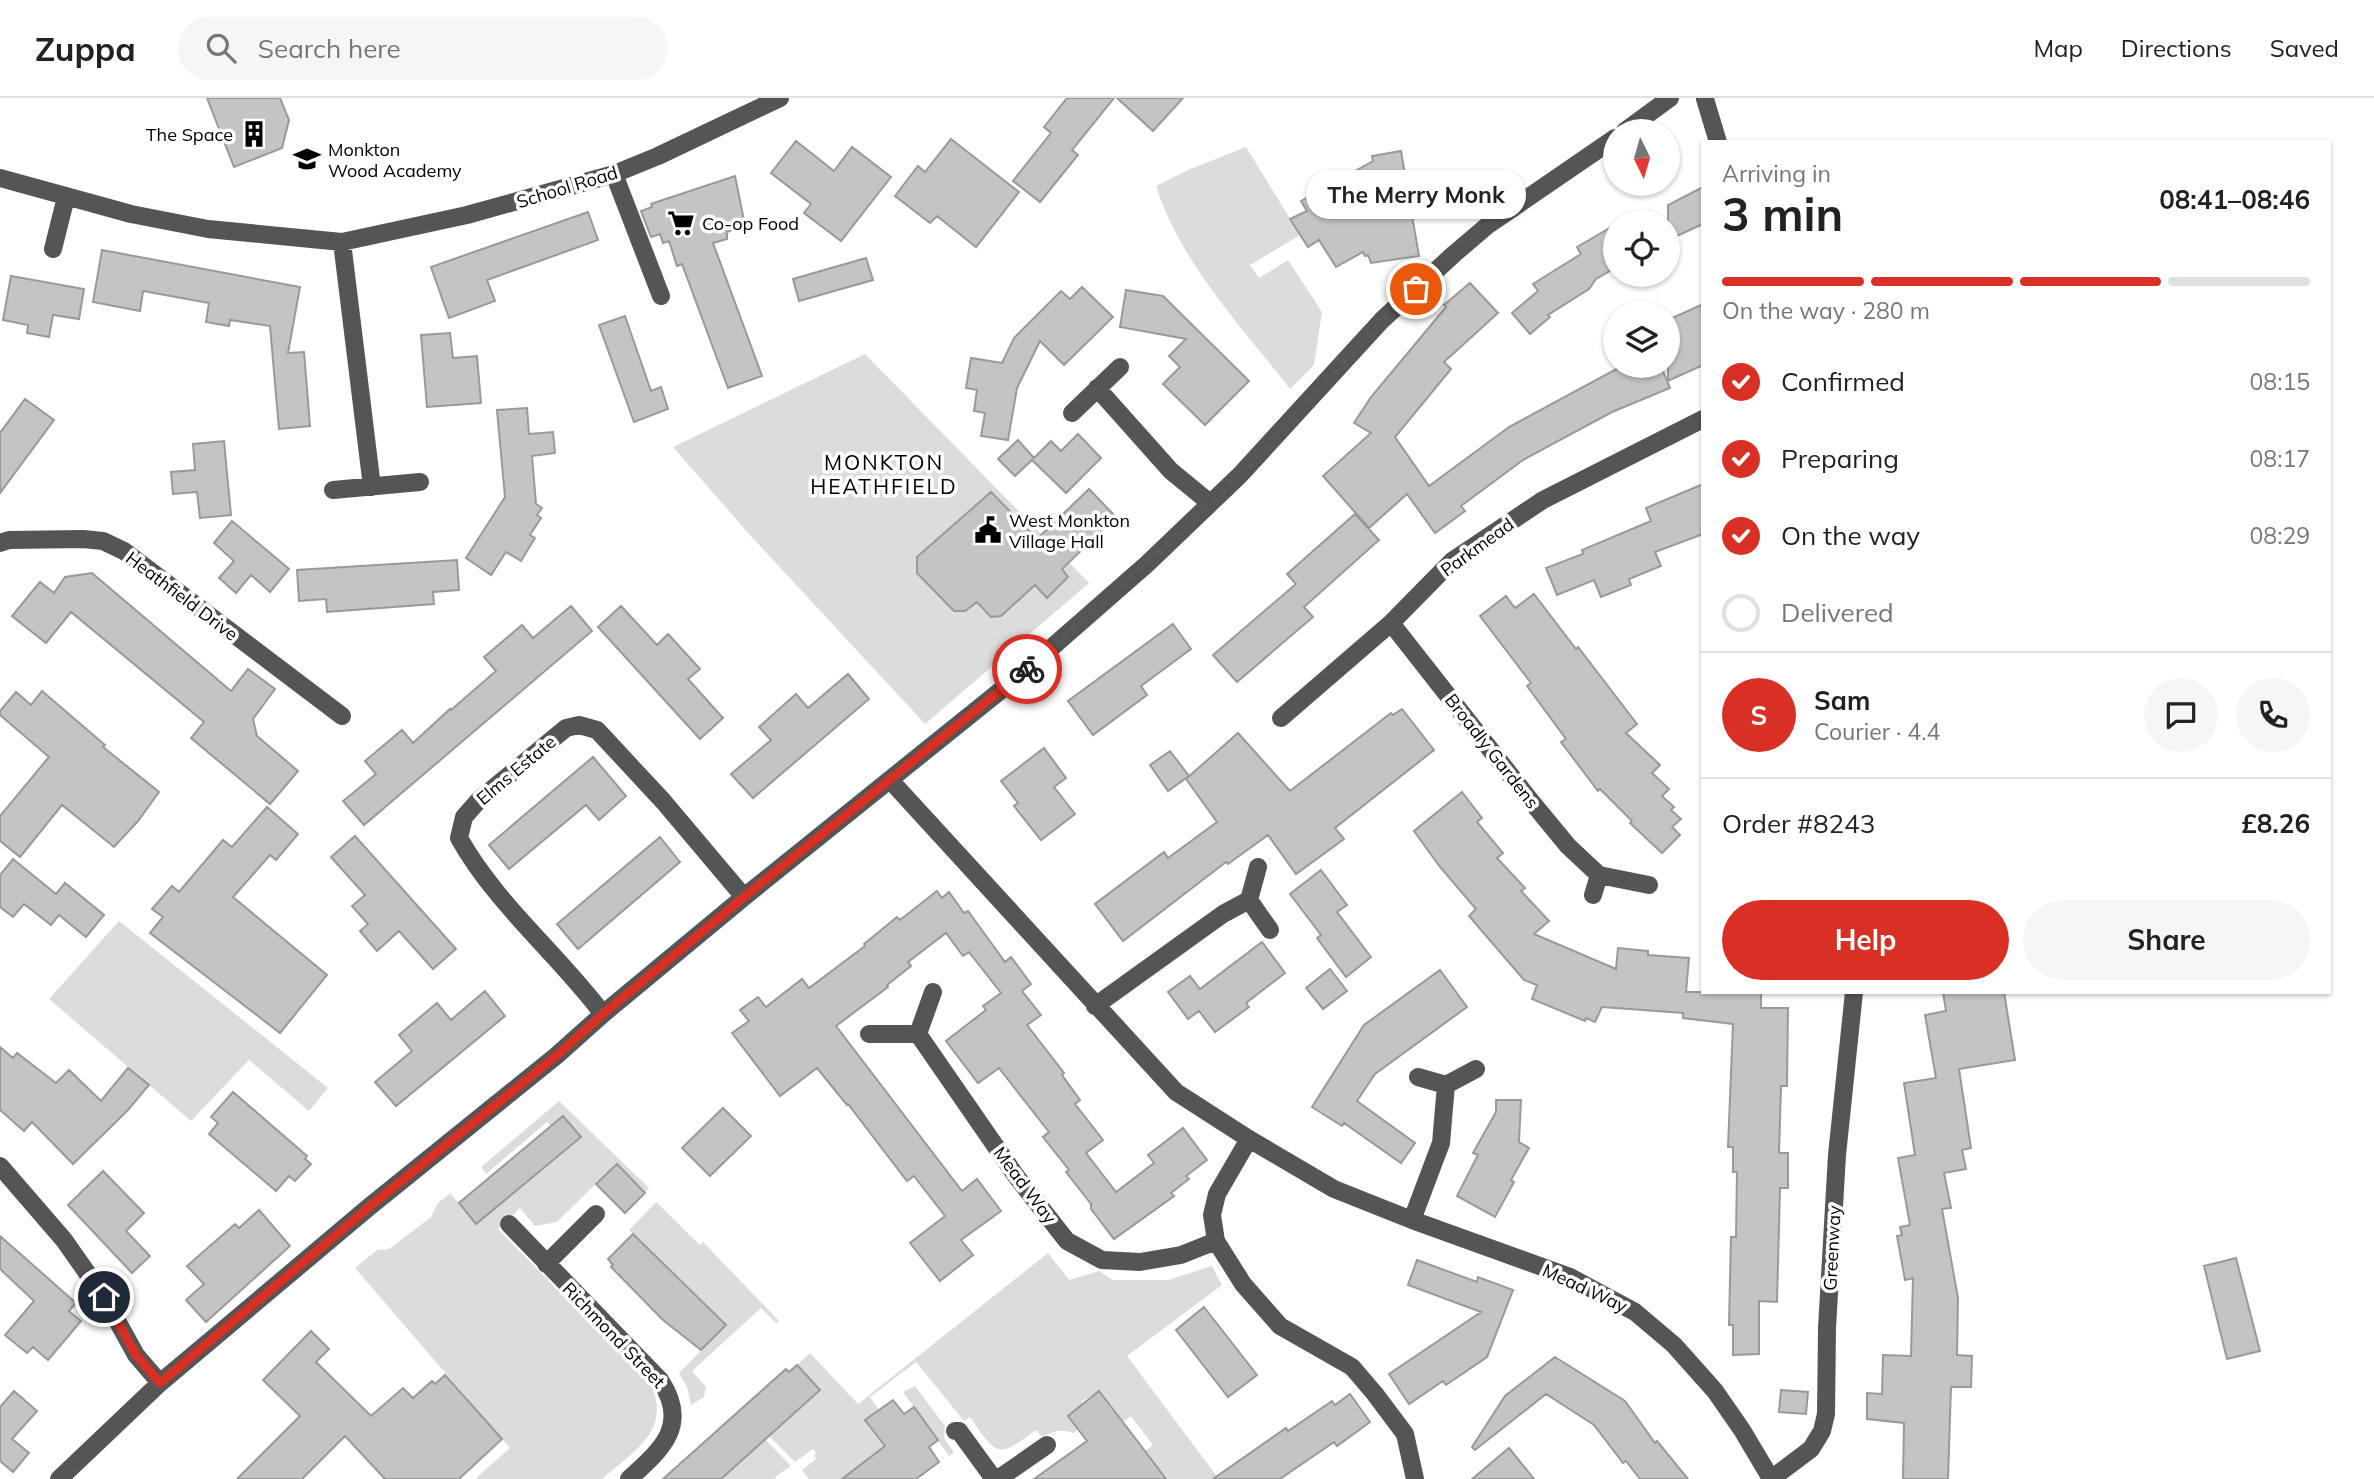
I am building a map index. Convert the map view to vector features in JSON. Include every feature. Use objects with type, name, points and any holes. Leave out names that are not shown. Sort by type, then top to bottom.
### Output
[{"type":"street","name":"School Road","points":[[0,178],[131,214],[208,229],[342,242],[467,215],[614,174],[780,98]]},
{"type":"street","points":[[1641,119],[1670,98]]},
{"type":"street","points":[[1705,99],[1717,140]]},
{"type":"street","points":[[59,1479],[160,1383],[359,1215],[556,1056],[744,897],[1026,670],[1147,564],[1210,503],[1270,443],[1382,320],[1454,254],[1488,225],[1603,146]]},
{"type":"street","points":[[614,174],[661,296]]},
{"type":"street","points":[[53,248],[66,197]]},
{"type":"street","points":[[342,242],[372,487]]},
{"type":"street","points":[[1072,413],[1120,367]]},
{"type":"street","points":[[1097,388],[1171,471],[1210,503]]},
{"type":"street","name":"Parkmead","points":[[1281,718],[1391,623],[1452,561],[1543,500],[1701,420]]},
{"type":"street","points":[[333,490],[420,482]]},
{"type":"street","name":"Heathfield Drive","points":[[0,543],[9,540],[83,539],[103,541],[124,551],[342,716]]},
{"type":"street","name":"Broadly Gardens","points":[[1391,623],[1530,800],[1568,846],[1599,875]]},
{"type":"street","name":"Elms Estate","points":[[603,1014],[496,892],[459,838],[464,817],[479,800],[516,769],[566,728],[579,725],[597,730],[663,801],[744,897]]},
{"type":"street","name":"Mead Way","points":[[890,779],[1176,1092],[1334,1189],[1570,1277],[1635,1312],[1674,1345],[1715,1391],[1770,1478]]},
{"type":"street","points":[[1096,1006],[1223,914],[1249,900],[1258,867]]},
{"type":"street","points":[[1593,895],[1599,875],[1649,885]]},
{"type":"street","points":[[1249,900],[1270,930]]},
{"type":"street","points":[[869,1034],[918,1034],[933,992]]},
{"type":"street","name":"Greenway","points":[[1770,1478],[1787,1469],[1811,1449],[1822,1431],[1826,1414],[1827,1328],[1838,1154],[1854,994]]},
{"type":"street","name":"Mead Way","points":[[918,1034],[1016,1176],[1067,1241],[1102,1260],[1140,1262],[1181,1255],[1216,1241]]},
{"type":"street","points":[[1418,1077],[1446,1085],[1476,1069]]},
{"type":"street","points":[[1412,1220],[1441,1143],[1446,1085]]},
{"type":"street","points":[[1249,1139],[1217,1194],[1212,1215],[1216,1241],[1243,1284],[1280,1326],[1352,1367],[1375,1394],[1405,1434],[1415,1479]]},
{"type":"street","points":[[0,1167],[64,1240],[104,1297],[136,1355],[160,1383]]},
{"type":"street","points":[[546,1264],[596,1214]]},
{"type":"street","name":"Richmond Street","points":[[509,1224],[660,1380],[668,1393],[674,1415],[668,1436],[653,1458],[629,1479]]},
{"type":"street","points":[[955,1431],[959,1431],[996,1479],[1047,1445]]},
{"type":"shaded area","points":[[1246,147],[1300,235],[1250,265],[1259,278],[1288,260],[1322,312],[1314,365],[1290,389],[1196,267],[1180,241],[1156,186]]},
{"type":"shaded area","points":[[865,354],[1089,583],[925,724],[750,535],[673,447]]},
{"type":"shaded area","points":[[119,921],[328,1088],[309,1111],[249,1060],[191,1121],[49,999]]},
{"type":"shaded area","points":[[559,1101],[649,1188],[645,1193],[616,1164],[557,1222],[535,1226],[520,1208],[498,1229],[652,1387],[656,1417],[645,1440],[602,1479],[475,1479],[510,1448],[355,1268],[377,1250],[389,1249],[431,1217],[437,1204],[450,1193],[476,1224],[506,1199],[489,1178],[496,1172],[514,1193],[544,1168],[526,1147],[533,1141],[551,1162],[581,1138],[563,1116],[550,1126],[547,1122],[486,1174],[481,1167]]},
{"type":"shaded area","points":[[656,1202],[700,1245],[703,1242],[779,1321],[776,1323],[761,1308],[692,1371],[706,1387],[704,1397],[691,1405],[687,1387],[679,1373],[726,1325],[629,1230]]},
{"type":"shaded area","points":[[1048,1253],[1069,1280],[1099,1271],[1113,1280],[1168,1280],[1212,1266],[1222,1285],[1127,1356],[1219,1479],[1166,1479],[1145,1451],[1153,1445],[1131,1416],[1123,1422],[1099,1392],[1082,1401],[1083,1404],[1068,1416],[1078,1430],[1073,1433],[1057,1431],[1042,1437],[1036,1430],[1013,1446],[998,1449],[986,1440],[970,1417],[964,1421],[916,1362],[870,1397],[879,1410],[866,1420],[909,1479],[876,1479],[864,1462],[841,1479],[809,1479],[802,1470],[816,1459],[813,1449],[795,1462],[769,1436],[820,1390],[797,1365],[810,1353],[858,1404]]},
{"type":"shaded area","points":[[915,1386],[945,1426],[944,1438],[954,1452],[949,1456],[903,1392]]},
{"type":"shaded area","points":[[765,1439],[791,1466],[775,1477],[776,1479],[710,1479]]},
{"type":"building","name":"The Space","points":[[207,98],[280,98],[289,120],[282,148],[234,167]]},
{"type":"building","points":[[1067,98],[1114,98],[1072,150],[1078,155],[1040,202],[1013,181],[1051,133],[1044,127]]},
{"type":"building","points":[[1117,98],[1183,98],[1153,131]]},
{"type":"building","points":[[951,139],[1019,192],[976,247],[937,216],[930,223],[895,196],[918,166],[925,172]]},
{"type":"building","points":[[796,141],[834,171],[852,147],[891,177],[841,241],[804,213],[811,204],[771,173]]},
{"type":"building","points":[[1401,151],[1419,256],[1371,263],[1368,255],[1365,256],[1363,252],[1336,267],[1319,240],[1308,247],[1290,219],[1307,211],[1301,201],[1373,161],[1372,156]]},
{"type":"building","points":[[735,176],[745,225],[727,232],[727,239],[713,243],[762,376],[728,388],[682,264],[677,266],[669,241],[663,243],[660,234],[651,237],[641,211],[652,207],[651,204]]},
{"type":"building","points":[[1701,188],[1701,225],[1680,235],[1680,210],[1668,210],[1668,205]]},
{"type":"building","points":[[588,212],[598,240],[487,280],[495,301],[449,318],[431,267]]},
{"type":"building","points":[[1603,232],[1603,275],[1589,289],[1548,315],[1550,317],[1530,334],[1512,313],[1538,291],[1533,284],[1581,254],[1577,247]]},
{"type":"building","points":[[102,250],[300,287],[288,353],[304,352],[310,426],[279,429],[270,326],[230,320],[229,326],[206,322],[209,303],[143,291],[140,311],[93,302]]},
{"type":"building","points":[[866,258],[873,280],[799,301],[793,279]]},
{"type":"building","points":[[11,276],[84,289],[79,319],[53,315],[49,337],[27,333],[28,325],[3,320]]},
{"type":"building","points":[[1470,283],[1498,313],[1444,362],[1451,369],[1395,437],[1429,486],[1509,427],[1603,376],[1666,378],[1670,388],[1612,412],[1523,460],[1461,506],[1465,511],[1435,533],[1407,494],[1369,528],[1323,476],[1371,433],[1354,423],[1371,397],[1446,307],[1444,305]]},
{"type":"building","points":[[1082,287],[1113,317],[1064,365],[1040,341],[1017,388],[1008,440],[981,436],[985,413],[974,411],[977,390],[966,388],[971,358],[1002,363],[1014,338],[1061,291],[1070,299]]},
{"type":"building","points":[[1126,290],[1163,296],[1249,381],[1205,425],[1163,384],[1180,367],[1169,356],[1186,339],[1120,327]]},
{"type":"building","points":[[1701,305],[1701,366],[1680,376],[1680,315]]},
{"type":"building","points":[[625,316],[651,391],[661,387],[668,409],[634,422],[599,325]]},
{"type":"building","points":[[450,333],[453,358],[477,356],[481,403],[427,407],[421,335]]},
{"type":"building","points":[[25,399],[54,420],[0,493],[0,433]]},
{"type":"building","points":[[527,408],[529,434],[553,432],[555,453],[532,456],[536,504],[542,508],[537,515],[541,518],[530,535],[535,538],[521,561],[506,552],[491,575],[466,558],[505,497],[497,410]]},
{"type":"building","points":[[1078,434],[1101,458],[1066,493],[1032,460],[1015,476],[998,459],[1018,440],[1034,458],[1051,441],[1061,451]]},
{"type":"building","points":[[224,441],[231,515],[200,518],[197,492],[173,494],[171,472],[195,470],[193,444]]},
{"type":"building","points":[[1701,485],[1701,535],[1655,552],[1661,566],[1629,579],[1631,585],[1601,597],[1594,580],[1557,595],[1546,568],[1583,554],[1582,550],[1651,521],[1646,508]]},
{"type":"building","name":"West Monkton Village Hall","points":[[1089,489],[1116,517],[1062,569],[1068,577],[1047,598],[1035,585],[1001,616],[991,617],[977,602],[965,611],[954,611],[917,573],[917,557],[991,492],[1037,539]]},
{"type":"building","points":[[1355,514],[1379,540],[1304,607],[1313,617],[1237,682],[1213,655],[1296,584],[1287,574]]},
{"type":"building","points":[[232,521],[289,569],[270,592],[251,575],[236,593],[219,578],[234,561],[214,543]]},
{"type":"building","points":[[457,560],[459,590],[433,592],[434,604],[327,612],[326,599],[299,601],[297,570]]},
{"type":"building","points":[[92,573],[231,691],[248,669],[275,689],[253,719],[257,736],[298,771],[270,804],[191,738],[204,722],[71,612],[46,643],[12,616],[40,582],[54,593],[65,577]]},
{"type":"building","points":[[1534,594],[1637,724],[1626,733],[1660,765],[1652,773],[1669,789],[1662,796],[1674,807],[1671,810],[1681,819],[1672,827],[1680,835],[1662,853],[1630,823],[1632,821],[1600,789],[1598,791],[1561,742],[1566,739],[1527,686],[1531,683],[1480,616],[1506,596],[1515,608]]},
{"type":"building","points":[[571,606],[592,631],[364,825],[343,801],[376,774],[365,761],[402,730],[413,743],[496,671],[484,657],[522,625],[533,638]]},
{"type":"building","points":[[621,606],[657,645],[668,634],[700,669],[688,679],[723,718],[700,739],[598,627]]},
{"type":"building","points":[[1173,624],[1191,649],[1141,686],[1147,695],[1093,735],[1068,701]]},
{"type":"building","points":[[848,674],[869,699],[753,798],[731,774],[771,740],[759,727],[796,694],[808,708]]},
{"type":"building","points":[[42,691],[105,745],[103,747],[159,792],[138,821],[114,847],[62,805],[20,857],[0,841],[0,816],[49,757],[0,715],[0,711],[16,692],[31,705]]},
{"type":"building","points":[[1402,709],[1434,750],[1335,828],[1344,839],[1296,874],[1268,835],[1228,864],[1226,862],[1123,941],[1095,904],[1164,852],[1168,858],[1217,822],[1186,779],[1238,733],[1290,791],[1391,713],[1393,715]]},
{"type":"building","points":[[1044,748],[1066,778],[1054,787],[1075,814],[1041,840],[1014,806],[1018,803],[1001,781]]},
{"type":"building","points":[[1170,751],[1189,776],[1168,791],[1150,765]]},
{"type":"building","points":[[593,757],[626,796],[599,820],[586,805],[509,869],[489,845]]},
{"type":"building","points":[[1462,792],[1482,818],[1477,822],[1503,853],[1497,858],[1525,888],[1521,891],[1549,921],[1534,934],[1616,969],[1618,948],[1648,951],[1648,955],[1689,958],[1686,992],[1761,994],[1761,1008],[1788,1008],[1787,1086],[1781,1086],[1779,1153],[1788,1153],[1788,1188],[1780,1188],[1777,1302],[1759,1301],[1759,1354],[1733,1355],[1733,1325],[1729,1325],[1731,1237],[1736,1237],[1737,1172],[1733,1172],[1733,1147],[1728,1147],[1733,1024],[1683,1018],[1683,1013],[1602,1007],[1595,1022],[1586,1018],[1585,1021],[1532,999],[1537,985],[1524,980],[1469,916],[1476,909],[1414,831]]},
{"type":"building","points":[[267,807],[298,834],[276,860],[270,855],[233,897],[327,975],[280,1033],[150,933],[163,917],[152,909],[172,886],[179,892],[223,840],[232,847]]},
{"type":"building","points":[[355,836],[456,949],[433,969],[399,931],[377,951],[360,931],[368,924],[352,906],[365,895],[331,857]]},
{"type":"building","points":[[660,837],[680,862],[578,949],[557,924]]},
{"type":"building","points":[[13,859],[56,894],[65,883],[104,915],[86,937],[59,915],[51,925],[24,904],[13,917],[0,907],[0,875]]},
{"type":"building","points":[[1321,870],[1347,905],[1337,912],[1371,957],[1346,977],[1317,938],[1321,935],[1290,894]]},
{"type":"building","points":[[937,891],[942,898],[949,892],[964,913],[968,911],[1005,962],[1011,957],[1031,984],[1022,991],[1041,1015],[1027,1025],[1064,1073],[1062,1075],[1080,1100],[1075,1104],[1103,1140],[1086,1153],[1116,1192],[1154,1163],[1148,1155],[1183,1128],[1207,1160],[1186,1176],[1189,1179],[1171,1193],[1174,1196],[1114,1239],[1066,1172],[1069,1170],[1043,1137],[1049,1132],[999,1068],[978,1083],[946,1041],[986,1010],[983,1006],[1001,993],[969,952],[963,956],[946,933],[908,962],[911,966],[887,985],[888,987],[836,1026],[962,1191],[977,1179],[1001,1211],[961,1240],[973,1255],[940,1281],[910,1243],[945,1216],[914,1176],[907,1181],[817,1068],[780,1096],[732,1033],[749,1021],[740,1010],[758,997],[766,1007],[802,979],[809,988],[865,946],[864,944],[897,917],[900,920]]},
{"type":"building","points":[[1262,942],[1285,973],[1246,1003],[1249,1007],[1215,1032],[1199,1011],[1188,1019],[1168,992],[1190,976],[1200,989]]},
{"type":"building","points":[[1330,969],[1347,991],[1323,1009],[1306,988]]},
{"type":"building","points":[[1440,970],[1467,1007],[1375,1074],[1357,1101],[1415,1143],[1401,1163],[1344,1123],[1342,1126],[1312,1107],[1364,1025]]},
{"type":"building","points":[[485,991],[505,1016],[396,1106],[375,1082],[412,1051],[399,1035],[437,1003],[451,1020]]},
{"type":"building","points":[[1943,994],[2004,994],[2015,1060],[1959,1069],[1971,1148],[1962,1150],[1966,1169],[1944,1173],[1951,1208],[1942,1209],[1958,1298],[1957,1355],[1972,1356],[1971,1387],[1951,1387],[1948,1479],[1903,1479],[1904,1423],[1867,1419],[1867,1393],[1882,1394],[1883,1355],[1911,1356],[1913,1278],[1905,1280],[1897,1236],[1902,1235],[1900,1227],[1910,1225],[1898,1158],[1915,1155],[1904,1083],[1936,1078],[1925,1015],[1946,1011]]},
{"type":"building","points":[[0,1047],[13,1058],[17,1053],[56,1083],[69,1070],[101,1101],[128,1068],[149,1085],[128,1110],[73,1164],[32,1122],[24,1131],[0,1110]]},
{"type":"building","points":[[233,1092],[307,1156],[305,1159],[311,1164],[295,1181],[289,1176],[276,1191],[209,1134],[218,1123],[211,1117]]},
{"type":"building","points":[[1496,1100],[1521,1100],[1519,1142],[1529,1148],[1495,1217],[1457,1196],[1478,1155],[1473,1153],[1496,1112]]},
{"type":"building","points":[[723,1108],[751,1136],[710,1176],[682,1148]]},
{"type":"building","points":[[563,1116],[581,1137],[476,1224],[459,1203]]},
{"type":"building","points":[[617,1164],[645,1193],[625,1213],[596,1184]]},
{"type":"building","points":[[103,1171],[144,1213],[126,1231],[150,1256],[132,1273],[68,1205]]},
{"type":"building","points":[[259,1210],[290,1246],[206,1322],[186,1300],[204,1284],[187,1266],[235,1224],[239,1228]]},
{"type":"building","points":[[633,1234],[726,1325],[701,1350],[663,1320],[611,1267],[613,1265],[608,1259]]},
{"type":"building","points":[[0,1236],[76,1303],[69,1311],[81,1321],[48,1360],[33,1347],[27,1353],[5,1335],[34,1301],[0,1269]]},
{"type":"building","points":[[2236,1258],[2260,1351],[2227,1359],[2204,1266]]},
{"type":"building","points":[[1417,1260],[1477,1282],[1478,1277],[1513,1290],[1487,1357],[1446,1385],[1443,1381],[1409,1404],[1389,1374],[1481,1312],[1408,1285]]},
{"type":"building","points":[[1204,1307],[1257,1375],[1228,1397],[1176,1330]]},
{"type":"building","points":[[311,1331],[329,1349],[316,1362],[371,1416],[403,1388],[413,1398],[432,1381],[435,1384],[445,1375],[502,1439],[459,1479],[385,1479],[345,1436],[302,1479],[237,1479],[300,1416],[263,1380]]},
{"type":"building","points":[[1555,1357],[1625,1401],[1655,1443],[1657,1441],[1688,1479],[1640,1479],[1626,1461],[1623,1463],[1594,1425],[1546,1394],[1475,1450],[1472,1447],[1505,1396]]},
{"type":"building","points":[[797,1365],[820,1390],[721,1479],[663,1479],[786,1369],[789,1372]]},
{"type":"building","points":[[1781,1390],[1808,1392],[1806,1414],[1779,1412]]},
{"type":"building","points":[[14,1391],[37,1411],[12,1439],[29,1453],[13,1472],[0,1461],[0,1407]]},
{"type":"building","points":[[1099,1391],[1166,1479],[1034,1479],[1087,1441],[1068,1416]]},
{"type":"building","points":[[1350,1394],[1370,1422],[1337,1446],[1334,1442],[1280,1479],[1213,1479],[1286,1428],[1288,1431],[1332,1401],[1335,1405]]},
{"type":"building","points":[[893,1400],[904,1414],[914,1407],[938,1440],[929,1447],[939,1462],[916,1479],[842,1479],[885,1446],[865,1420]]},
{"type":"building","points":[[1509,1448],[1534,1479],[1472,1479]]},
{"type":"way so far","points":[[1027,669],[1147,564],[1240,475],[1382,320],[1416,289]]},
{"type":"place","name":"The Space","points":[[254,134]]},
{"type":"place","name":"Monkton Wood Academy","points":[[307,159]]},
{"type":"place","name":"Co-op Food","points":[[681,223]]},
{"type":"place","name":"The Merry Monk","points":[[1416,289]]},
{"type":"place","name":"West Monkton Village Hall","points":[[988,530]]},
{"type":"district","name":"MONKTON HEATHFIELD","points":[[884,474]]},
{"type":"route","points":[[104,1297],[136,1355],[160,1383],[744,897],[1027,669]]}]
